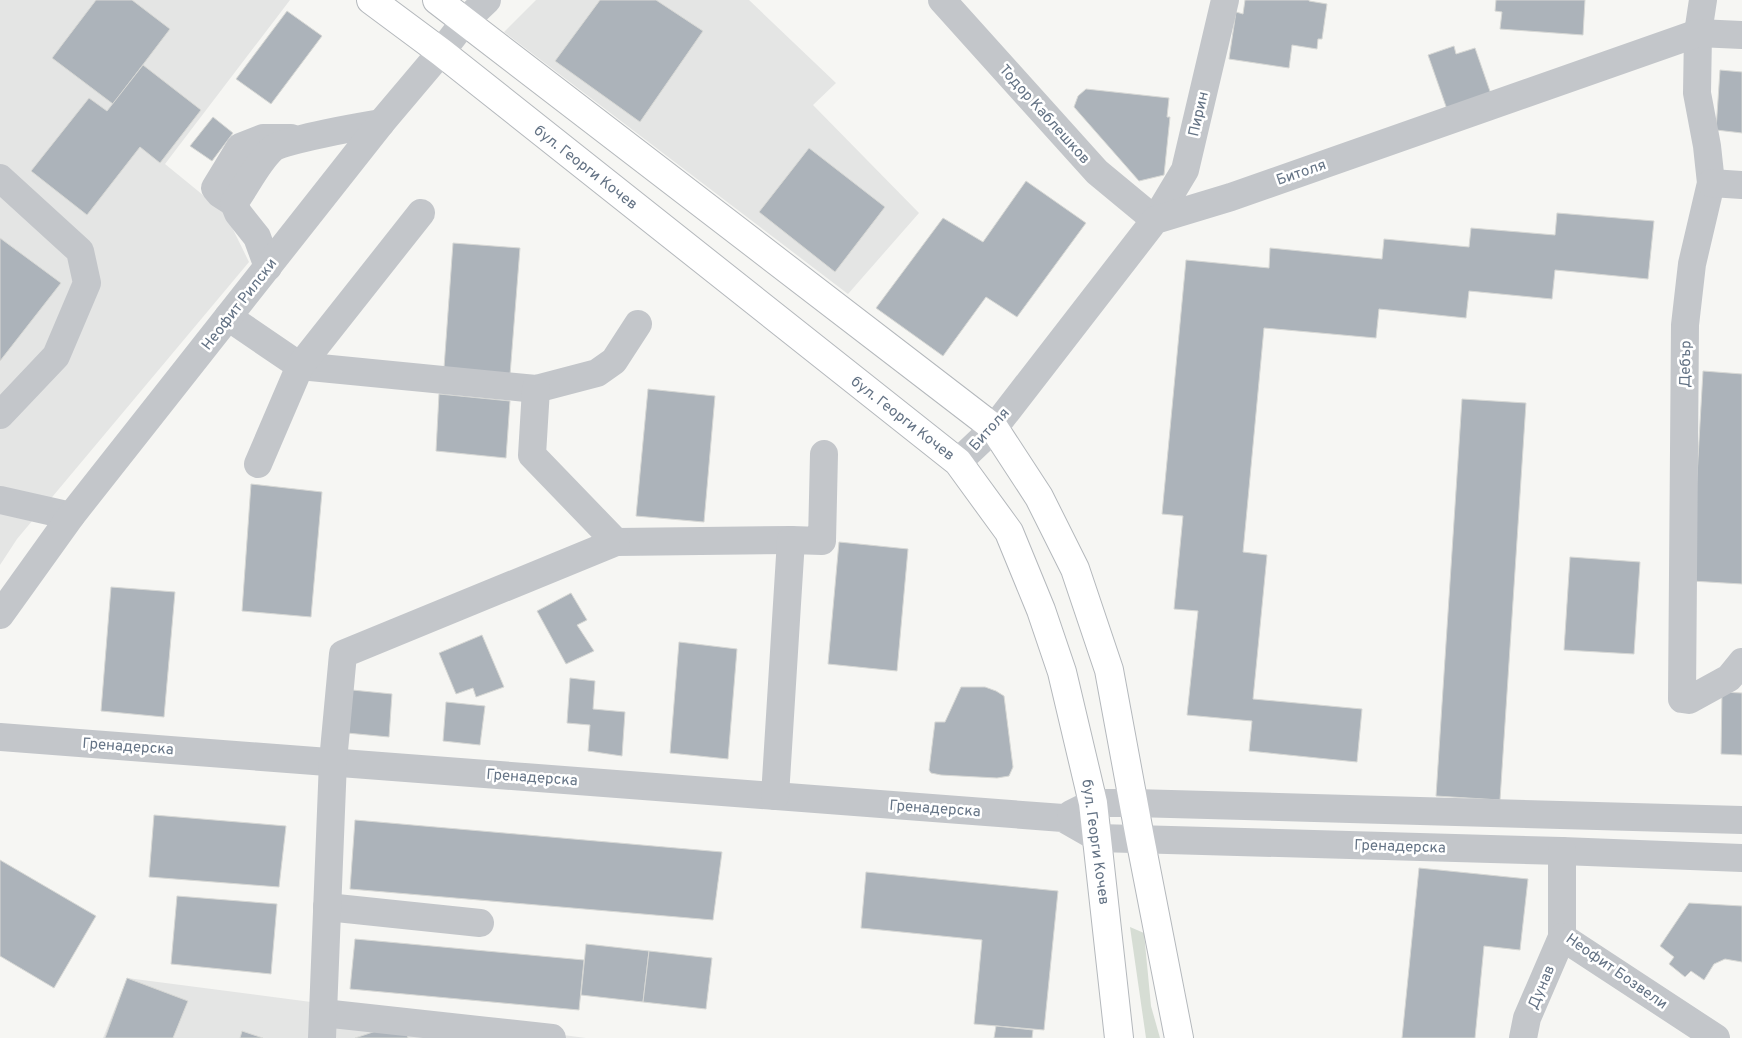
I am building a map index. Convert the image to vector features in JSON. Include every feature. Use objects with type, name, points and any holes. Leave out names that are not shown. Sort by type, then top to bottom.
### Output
[{"type":"main road","name":"бул. Георги Кочев","points":[[371,0],[441,52],[958,462],[1009,532],[1041,610],[1062,672],[1093,803],[1119,1038]]},
{"type":"main road","points":[[437,0],[994,428],[1039,497],[1075,569],[1109,670],[1178,1038]]},
{"type":"street","name":"Неофит Рилски","points":[[0,615],[71,516],[381,123],[465,21],[487,0]]},
{"type":"street","name":"Тодор Каблешков","points":[[942,0],[1097,172],[1155,220]]},
{"type":"street","name":"Пирин","points":[[1155,220],[1185,170],[1225,0]]},
{"type":"street","name":"Дебър","points":[[1703,0],[1698,32],[1696,92],[1707,146],[1711,183],[1692,264],[1685,324],[1682,699],[1689,700],[1729,678],[1742,662]]},
{"type":"street","name":"Битоля","points":[[958,462],[994,428],[1155,220],[1231,197],[1698,32],[1742,35]]},
{"type":"street","points":[[268,267],[257,237],[238,213],[234,204],[273,148],[381,123]]},
{"type":"street","points":[[0,178],[80,251],[87,283],[56,356],[0,415]]},
{"type":"street","points":[[1711,183],[1742,185]]},
{"type":"street","points":[[258,464],[300,366],[421,213]]},
{"type":"street","points":[[228,317],[300,366],[536,389],[597,372],[614,360],[638,324]]},
{"type":"street","points":[[536,389],[532,455],[616,542]]},
{"type":"street","points":[[552,1038],[322,1026],[333,761],[343,654],[616,542],[822,541],[824,454]]},
{"type":"street","points":[[0,500],[71,516]]},
{"type":"street","points":[[775,796],[791,540]]},
{"type":"street","name":"Гренадерска","points":[[0,737],[1063,818],[1098,838],[1742,858]]},
{"type":"street","points":[[1063,818],[1093,803],[1134,803],[1742,820]]},
{"type":"street","name":"Неофит Бозвели","points":[[1562,851],[1562,937],[1716,1038]]},
{"type":"street","points":[[327,907],[480,923]]},
{"type":"street","name":"Дунав","points":[[1523,1038],[1527,1018],[1562,937]]},
{"type":"shaded area","points":[[0,0],[290,0],[165,164],[225,213],[249,262],[17,539],[0,565]]},
{"type":"shaded area","points":[[536,0],[749,0],[836,83],[813,105],[919,213],[848,294],[504,32]]},
{"type":"shaded area","points":[[1130,927],[1144,933],[1151,1006],[1160,1038],[1146,1038]]},
{"type":"shaded area","points":[[127,978],[586,1038],[103,1038]]},
{"type":"building","points":[[96,0],[132,0],[170,29],[113,104],[52,58]]},
{"type":"building","points":[[600,0],[656,0],[703,31],[640,122],[555,61]]},
{"type":"building","points":[[1245,0],[1309,0],[1327,4],[1322,39],[1318,39],[1317,49],[1292,45],[1289,68],[1229,59],[1236,12],[1243,14]]},
{"type":"building","points":[[1496,0],[1585,0],[1583,35],[1500,29],[1502,12],[1495,11]]},
{"type":"building","points":[[287,11],[322,36],[271,104],[236,79]]},
{"type":"building","points":[[1454,46],[1456,54],[1475,48],[1493,100],[1449,115],[1428,55]]},
{"type":"building","points":[[143,65],[201,110],[160,163],[140,147],[87,215],[31,171],[89,98],[107,111]]},
{"type":"building","points":[[1720,70],[1742,72],[1742,133],[1716,130]]},
{"type":"building","points":[[1086,89],[1169,98],[1167,117],[1170,117],[1164,175],[1139,181],[1074,107],[1078,96]]},
{"type":"building","points":[[213,117],[233,133],[212,161],[190,146]]},
{"type":"building","points":[[809,148],[885,207],[835,272],[759,212]]},
{"type":"building","points":[[1026,181],[1086,223],[1017,317],[986,297],[943,356],[876,308],[943,218],[983,242]]},
{"type":"building","points":[[1557,213],[1654,221],[1648,279],[1555,270],[1552,299],[1469,291],[1466,318],[1379,309],[1376,338],[1264,328],[1243,552],[1267,555],[1253,699],[1362,709],[1357,762],[1249,751],[1252,721],[1187,715],[1198,611],[1174,609],[1183,516],[1162,514],[1186,260],[1269,268],[1270,248],[1382,259],[1384,239],[1469,247],[1471,228],[1555,235]]},
{"type":"building","points":[[0,238],[61,283],[0,361]]},
{"type":"building","points":[[453,243],[520,248],[510,375],[444,368]]},
{"type":"building","points":[[1703,371],[1742,374],[1742,584],[1691,581]]},
{"type":"building","points":[[648,389],[715,396],[704,522],[636,516]]},
{"type":"building","points":[[439,394],[510,401],[506,458],[436,451]]},
{"type":"building","points":[[1462,399],[1526,403],[1500,800],[1436,796]]},
{"type":"building","points":[[251,484],[322,492],[311,617],[242,611]]},
{"type":"building","points":[[839,542],[908,549],[897,671],[828,664]]},
{"type":"building","points":[[1570,557],[1640,562],[1634,654],[1564,650]]},
{"type":"building","points":[[111,587],[175,592],[164,717],[101,711]]},
{"type":"building","points":[[571,593],[587,620],[577,625],[594,651],[566,664],[537,611]]},
{"type":"building","points":[[482,635],[504,687],[476,697],[473,688],[456,694],[439,653]]},
{"type":"building","points":[[679,642],[737,649],[728,759],[670,753]]},
{"type":"building","points":[[570,678],[595,681],[593,709],[625,712],[622,756],[588,751],[590,725],[567,723]]},
{"type":"building","points":[[961,687],[985,687],[1004,696],[1013,767],[1009,776],[997,778],[941,775],[931,773],[929,770],[935,722],[945,722]]},
{"type":"building","points":[[352,690],[392,694],[389,737],[347,733]]},
{"type":"building","points":[[1722,692],[1742,693],[1742,755],[1721,754]]},
{"type":"building","points":[[446,702],[485,706],[480,745],[443,741]]},
{"type":"building","points":[[154,815],[286,826],[279,887],[149,877]]},
{"type":"building","points":[[355,820],[722,852],[713,920],[350,889]]},
{"type":"building","points":[[0,860],[96,916],[54,988],[0,956]]},
{"type":"building","points":[[1419,868],[1528,879],[1520,950],[1484,946],[1475,1038],[1402,1038]]},
{"type":"building","points":[[866,872],[1058,891],[1044,1030],[974,1024],[982,940],[861,928]]},
{"type":"building","points":[[177,896],[277,904],[271,974],[171,964]]},
{"type":"building","points":[[1689,903],[1742,906],[1742,962],[1725,959],[1714,964],[1704,980],[1691,971],[1685,977],[1669,964],[1674,957],[1660,946]]},
{"type":"building","points":[[355,939],[584,960],[579,1010],[350,989]]},
{"type":"building","points":[[586,944],[649,951],[643,1002],[581,995]]},
{"type":"building","points":[[649,951],[712,958],[706,1009],[643,1002]]},
{"type":"building","points":[[127,978],[188,1001],[173,1038],[105,1038]]},
{"type":"building","points":[[403,1022],[408,1038],[355,1038]]},
{"type":"building","points":[[996,1026],[1033,1030],[1032,1038],[994,1038]]},
{"type":"building","points":[[242,1031],[263,1038],[240,1038]]}]
